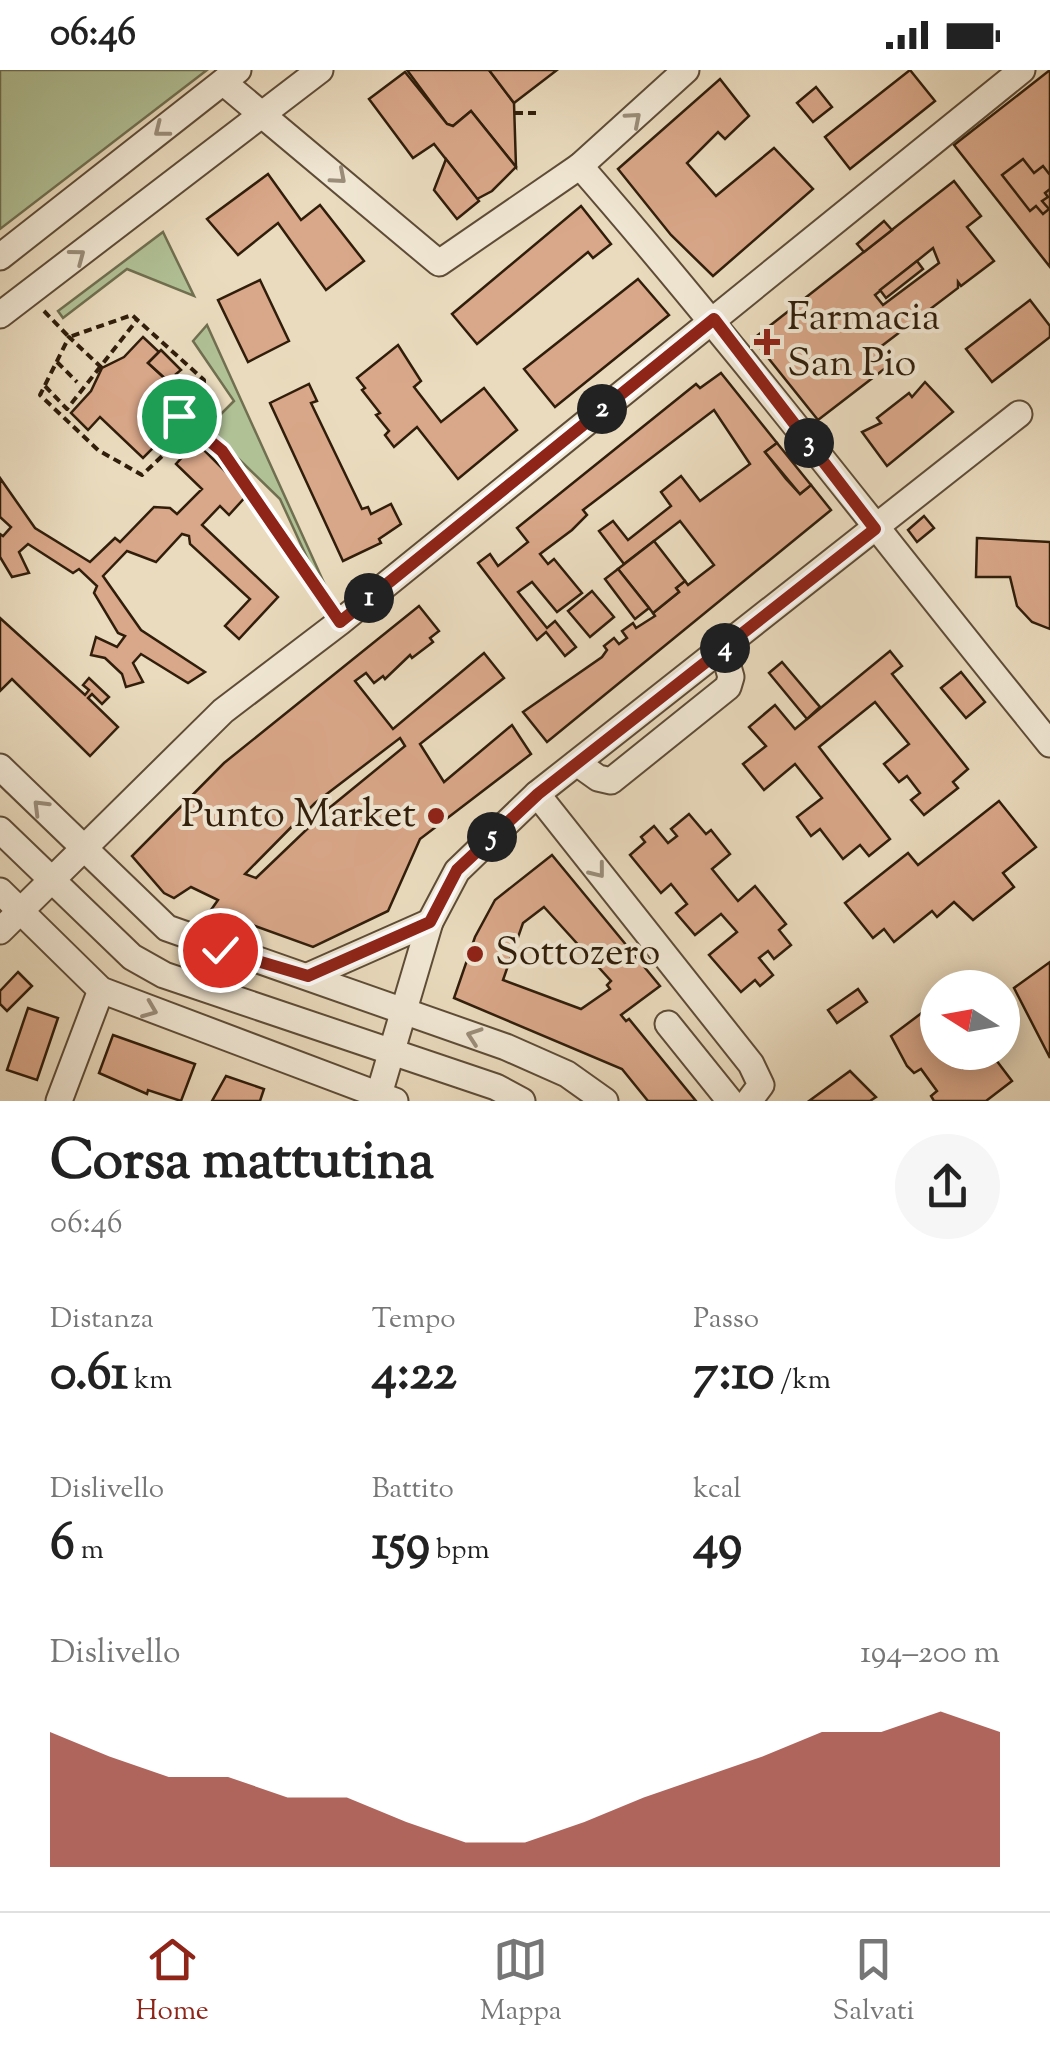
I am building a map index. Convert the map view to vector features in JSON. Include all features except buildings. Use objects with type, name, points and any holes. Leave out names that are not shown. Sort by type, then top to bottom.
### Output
[{"type":"street","points":[[0,315],[320,70]]},
{"type":"street","points":[[0,257],[230,76],[265,113],[439,262],[580,166],[686,70]]},
{"type":"street","points":[[0,931],[80,847],[223,711],[340,622],[1022,70]]},
{"type":"street","points":[[580,166],[714,319],[875,529],[1050,744]]},
{"type":"street","points":[[0,891],[101,990],[384,1099],[391,1051],[430,922],[457,870],[538,794],[1019,414]]},
{"type":"street","points":[[577,763],[598,778],[611,781],[728,687],[731,676],[723,649]]},
{"type":"street","points":[[0,767],[167,928],[556,1069],[605,1101]]},
{"type":"street","points":[[538,794],[751,1064],[760,1085],[749,1101]]},
{"type":"street","points":[[0,830],[132,957],[164,976],[496,1087],[522,1101]]},
{"type":"street","points":[[308,976],[430,922]]},
{"type":"street","points":[[59,1101],[101,990]]},
{"type":"street","points":[[668,1024],[730,1101]]},
{"type":"path","points":[[514,113],[541,113]]},
{"type":"path","points":[[31,291],[100,366]]},
{"type":"path","points":[[132,315],[204,380],[203,410],[193,427],[142,475],[98,450],[40,395],[69,336],[132,315]]},
{"type":"path","points":[[45,386],[67,410],[136,320]]},
{"type":"path","points":[[57,362],[77,382]]},
{"type":"path","points":[[179,416],[225,449],[340,622]]},
{"type":"green space","points":[[0,70],[207,70],[0,229]]},
{"type":"green space","points":[[163,232],[194,296],[127,269],[63,318],[58,311]]},
{"type":"green space","points":[[207,325],[325,585],[321,588],[280,499],[207,428],[234,401],[193,341]]},
{"type":"place","name":"Farmacia San Pio","points":[[767,342]]},
{"type":"place","name":"Punto Market","points":[[436,816]]},
{"type":"place","name":"Sottozero","points":[[475,954]]},
{"type":"route","points":[[179,416],[222,451],[340,622],[714,319],[875,529],[538,794],[457,870],[430,922],[308,976],[220,950]]}]
